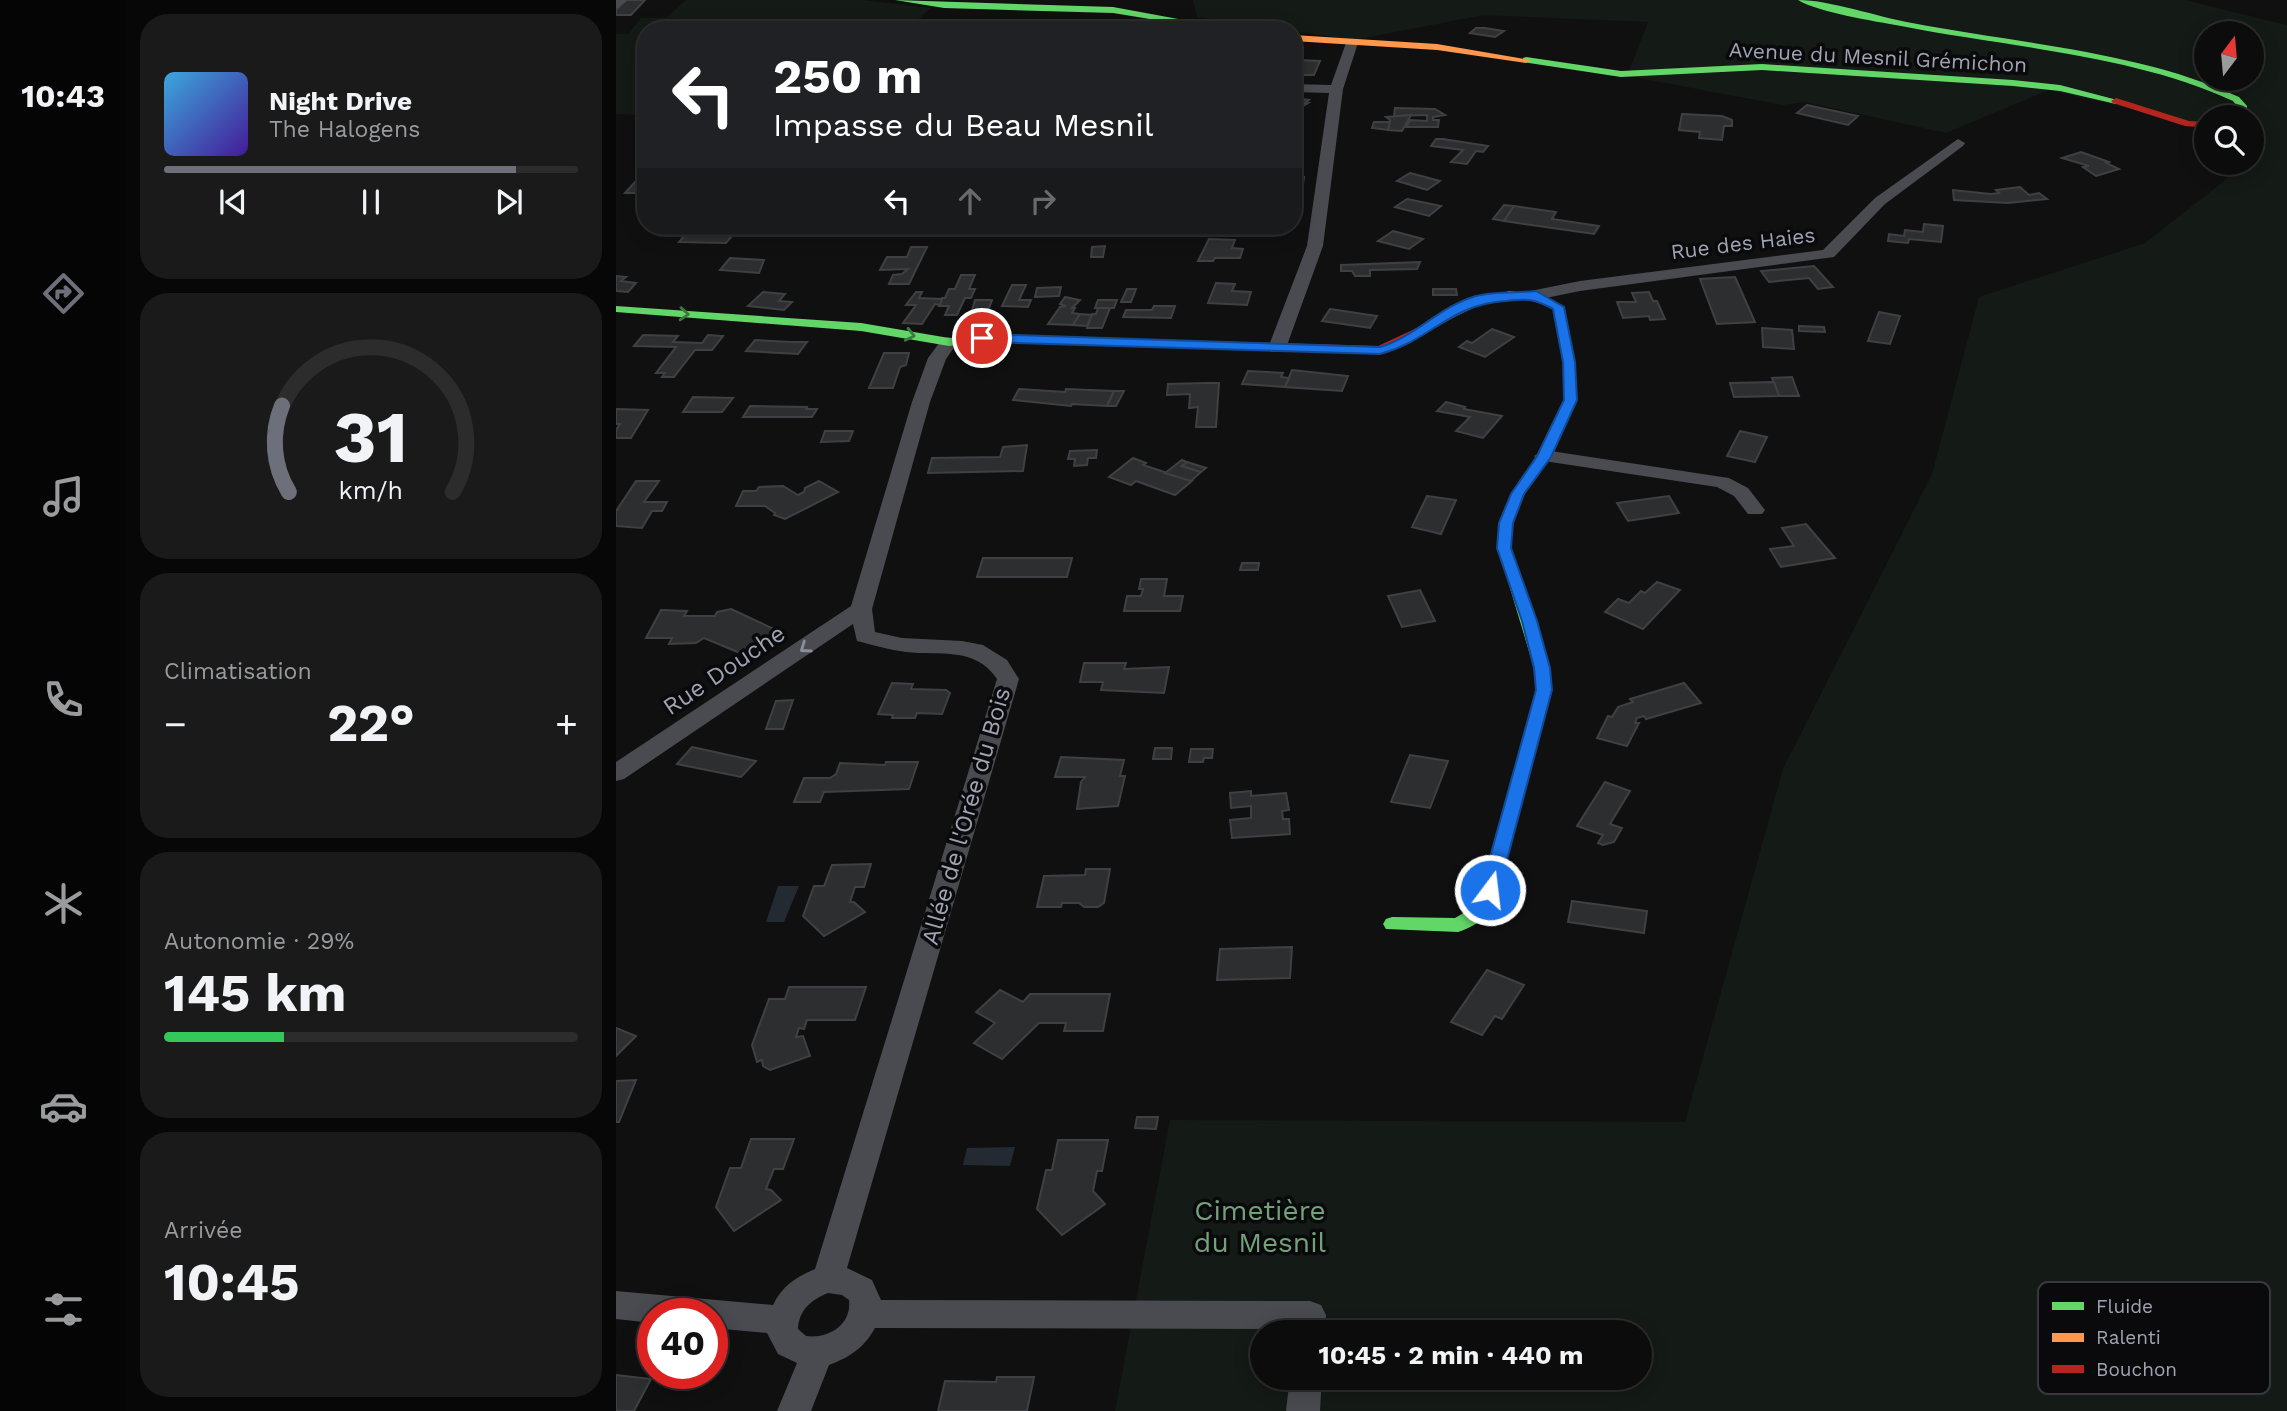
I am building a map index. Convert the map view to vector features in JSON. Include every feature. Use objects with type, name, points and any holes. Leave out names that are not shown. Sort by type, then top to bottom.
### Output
[{"type":"street","points":[[616,5],[622,0]]},
{"type":"street","points":[[898,0],[944,5],[1113,10],[1180,21]]},
{"type":"street","name":"Avenue du Mesnil Grémichon","points":[[1802,0],[1899,26],[2070,52],[2175,75],[2236,99],[2241,105]]},
{"type":"street","name":"Avenue du Mesnil Grémichon","points":[[1302,39],[1437,47],[1621,74],[1762,67],[2025,84],[2103,97],[2194,124]]},
{"type":"street","points":[[1277,348],[1314,246],[1336,89],[1352,43]]},
{"type":"street","points":[[1302,88],[1336,89]]},
{"type":"street","name":"Rue des Haies","points":[[1536,295],[1580,286],[1828,254],[1880,201],[1958,143]]},
{"type":"street","points":[[616,309],[861,327],[949,342],[997,338],[1380,351],[1399,345],[1453,310],[1479,299],[1536,295],[1558,307],[1569,362],[1570,400],[1544,457],[1518,494],[1506,523],[1504,548],[1529,621],[1542,668],[1544,690],[1490,890],[1481,911],[1458,925],[1392,924]]},
{"type":"street","points":[[861,609],[921,401],[937,358],[949,342]]},
{"type":"street","points":[[1544,457],[1721,482],[1741,492],[1755,510]]},
{"type":"street","name":"Rue Douche","points":[[616,773],[861,609]]},
{"type":"street","name":"Allée de l'Orée du Bois","points":[[828,1279],[1008,679],[1001,664],[986,652],[965,648],[903,645],[865,636],[861,609]]},
{"type":"street","points":[[828,1279],[842,1279],[862,1291],[867,1301],[866,1314],[854,1336],[843,1344],[817,1353],[794,1348],[782,1331],[782,1320],[793,1298],[816,1282],[828,1279]]},
{"type":"street","points":[[616,1305],[782,1320]]},
{"type":"street","points":[[866,1314],[1310,1315],[1310,1320]]},
{"type":"street","points":[[794,1411],[817,1353]]},
{"type":"street","points":[[1303,1411],[1305,1390]]},
{"type":"green space","points":[[686,0],[862,0],[931,8],[916,21],[639,21],[641,18],[666,18]]},
{"type":"green space","name":"Cimetière du Mesnil","points":[[1193,0],[2185,0],[2287,25],[2287,1411],[1115,1411],[1170,1120],[1685,1122],[1783,769],[1932,474],[1979,297],[2145,243],[2232,175],[2264,175],[2264,105],[2194,105],[2194,123],[2049,90],[1946,133],[1805,102],[1783,105],[1627,76],[1648,22],[1484,15],[1354,40],[1302,32],[1302,21],[1224,21],[1197,17]]},
{"type":"green space","points":[[637,23],[637,115],[616,114],[616,34],[628,34]]},
{"type":"shaded area","points":[[778,886],[799,886],[784,922],[766,922]]},
{"type":"shaded area","points":[[1015,1147],[1010,1166],[963,1165],[967,1148]]},
{"type":"building","points":[[626,0],[645,0],[631,15],[616,15],[616,10]]},
{"type":"building","points":[[1476,28],[1504,31],[1495,37],[1470,33]]},
{"type":"building","points":[[1302,60],[1320,61],[1314,75],[1302,75]]},
{"type":"building","points":[[1807,105],[1858,116],[1848,125],[1797,113]]},
{"type":"building","points":[[1395,108],[1435,109],[1445,115],[1433,117],[1433,120],[1439,120],[1438,127],[1406,127],[1410,120],[1427,121],[1427,115],[1394,116]]},
{"type":"building","points":[[1682,114],[1722,116],[1732,120],[1732,126],[1724,126],[1722,140],[1699,138],[1700,132],[1679,130]]},
{"type":"building","points":[[1411,115],[1402,131],[1388,130],[1390,120],[1386,117]]},
{"type":"building","points":[[1374,122],[1390,122],[1388,130],[1372,128]]},
{"type":"building","points":[[1436,139],[1488,146],[1483,152],[1476,151],[1467,164],[1451,162],[1463,150],[1431,146]]},
{"type":"building","points":[[2081,152],[2109,162],[2106,163],[2119,169],[2096,176],[2083,167],[2089,166],[2062,158]]},
{"type":"building","points":[[1410,173],[1440,181],[1427,190],[1397,181]]},
{"type":"building","points":[[636,181],[637,181],[637,193],[625,193]]},
{"type":"building","points":[[2020,187],[2029,195],[2039,193],[2047,199],[2008,203],[1954,200],[1953,190],[1991,194],[1999,193],[1996,190]]},
{"type":"building","points":[[1407,199],[1441,206],[1429,216],[1395,207]]},
{"type":"building","points":[[1504,205],[1514,206],[1504,221],[1493,219]]},
{"type":"building","points":[[1514,206],[1556,212],[1552,219],[1599,226],[1594,234],[1504,221]]},
{"type":"building","points":[[1924,224],[1943,226],[1941,242],[1909,239],[1908,243],[1888,241],[1889,234],[1904,236],[1905,230],[1923,232]]},
{"type":"building","points":[[1393,231],[1423,239],[1409,249],[1378,241]]},
{"type":"building","points":[[733,235],[726,243],[679,242],[684,236]]},
{"type":"building","points":[[1209,239],[1235,240],[1232,248],[1243,249],[1240,258],[1198,261]]},
{"type":"building","points":[[1105,246],[1103,257],[1091,257],[1092,247]]},
{"type":"building","points":[[911,247],[927,247],[909,284],[889,284],[893,275],[902,274],[908,269],[880,270],[887,257],[907,257]]},
{"type":"building","points":[[730,258],[764,260],[759,273],[720,270]]},
{"type":"building","points":[[1420,262],[1417,269],[1370,270],[1370,276],[1355,276],[1352,271],[1341,271],[1341,265]]},
{"type":"building","points":[[1814,266],[1833,287],[1818,289],[1809,278],[1769,282],[1761,271]]},
{"type":"building","points":[[961,275],[975,275],[969,289],[975,289],[971,298],[965,298],[957,315],[945,315],[949,306],[939,306],[942,298],[945,298],[949,289],[955,289]]},
{"type":"building","points":[[616,276],[626,277],[621,281],[636,283],[628,292],[616,291]]},
{"type":"building","points":[[1735,277],[1755,322],[1717,324],[1700,279]]},
{"type":"building","points":[[1216,283],[1235,284],[1232,291],[1251,292],[1247,305],[1208,303]]},
{"type":"building","points":[[1012,285],[1026,285],[1019,300],[1031,300],[1028,307],[1002,306]]},
{"type":"building","points":[[1061,287],[1059,296],[1035,297],[1037,288]]},
{"type":"building","points":[[1127,289],[1136,289],[1131,302],[1121,302]]},
{"type":"building","points":[[1433,289],[1456,289],[1457,295],[1433,295]]},
{"type":"building","points":[[763,292],[785,294],[779,301],[792,302],[784,310],[748,306]]},
{"type":"building","points":[[916,292],[922,292],[919,298],[942,299],[940,305],[935,304],[922,324],[903,323],[916,305],[906,305]]},
{"type":"building","points":[[1649,292],[1653,301],[1657,301],[1665,319],[1650,320],[1649,316],[1623,318],[1617,302],[1636,302],[1632,293]]},
{"type":"building","points":[[1065,297],[1080,300],[1072,308],[1075,308],[1072,313],[1080,314],[1073,325],[1048,324],[1060,307],[1066,306],[1060,304]]},
{"type":"building","points":[[975,300],[992,300],[982,327],[967,327]]},
{"type":"building","points":[[1098,300],[1117,300],[1114,308],[1095,308]]},
{"type":"building","points":[[1154,306],[1175,306],[1171,318],[1123,317],[1126,310],[1152,310]]},
{"type":"building","points":[[1098,308],[1110,308],[1102,328],[1087,328],[1092,314],[1096,314]]},
{"type":"building","points":[[1330,309],[1377,316],[1370,328],[1322,321]]},
{"type":"building","points":[[1879,312],[1900,316],[1890,344],[1868,341]]},
{"type":"building","points":[[1080,314],[1092,315],[1087,326],[1073,325]]},
{"type":"building","points":[[1799,326],[1824,327],[1825,332],[1799,331]]},
{"type":"building","points":[[1762,328],[1792,330],[1794,349],[1763,347]]},
{"type":"building","points":[[1492,329],[1514,337],[1485,357],[1459,347],[1467,341],[1472,343]]},
{"type":"building","points":[[643,335],[678,336],[673,342],[702,343],[708,335],[723,336],[712,350],[695,350],[674,377],[662,377],[665,373],[656,373],[676,347],[634,346]]},
{"type":"building","points":[[755,340],[807,342],[798,354],[746,351]]},
{"type":"building","points":[[884,353],[909,353],[906,365],[900,367],[893,388],[869,388]]},
{"type":"building","points":[[1292,370],[1348,376],[1342,391],[1285,387]]},
{"type":"building","points":[[1248,371],[1283,373],[1281,377],[1289,378],[1285,387],[1242,384]]},
{"type":"building","points":[[1792,377],[1799,396],[1779,396],[1772,378]]},
{"type":"building","points":[[1774,382],[1779,396],[1734,397],[1730,383]]},
{"type":"building","points":[[1219,383],[1216,427],[1196,427],[1198,407],[1189,408],[1190,394],[1167,395],[1168,384]]},
{"type":"building","points":[[1019,389],[1114,391],[1107,406],[1071,406],[1013,400]]},
{"type":"building","points":[[1114,391],[1124,391],[1116,406],[1107,406]]},
{"type":"building","points":[[693,397],[733,398],[722,412],[683,412]]},
{"type":"building","points":[[1446,402],[1465,407],[1464,409],[1502,416],[1483,438],[1456,431],[1470,417],[1437,411]]},
{"type":"building","points":[[750,406],[817,409],[812,417],[743,417]]},
{"type":"building","points":[[616,409],[648,410],[631,438],[616,438],[616,430],[620,424],[616,424]]},
{"type":"building","points":[[825,431],[853,431],[849,441],[821,442]]},
{"type":"building","points":[[1740,431],[1767,437],[1755,462],[1727,456]]},
{"type":"building","points":[[1027,445],[1023,471],[928,473],[932,458],[1000,457],[1003,447]]},
{"type":"building","points":[[1097,450],[1096,458],[1088,458],[1087,465],[1074,466],[1075,459],[1068,459],[1070,451]]},
{"type":"building","points":[[1133,458],[1146,463],[1143,465],[1192,481],[1175,495],[1136,481],[1131,485],[1109,477]]},
{"type":"building","points":[[1182,460],[1187,462],[1182,466],[1201,472],[1191,481],[1165,473]]},
{"type":"building","points":[[1187,462],[1206,468],[1201,472],[1182,466]]},
{"type":"building","points":[[636,481],[659,481],[644,502],[667,502],[662,511],[652,511],[642,528],[616,526],[616,511]]},
{"type":"building","points":[[819,481],[838,492],[785,519],[774,515],[775,513],[765,506],[736,506],[743,491],[783,486],[798,495]]},
{"type":"building","points":[[1427,496],[1456,500],[1441,534],[1412,527]]},
{"type":"building","points":[[1669,496],[1679,513],[1628,521],[1617,503]]},
{"type":"building","points":[[1806,524],[1835,558],[1781,567],[1770,549],[1794,546],[1782,528]]},
{"type":"building","points":[[983,558],[1072,558],[1067,577],[977,577]]},
{"type":"building","points":[[1242,563],[1259,563],[1258,570],[1240,570]]},
{"type":"building","points":[[1141,579],[1167,579],[1164,596],[1183,596],[1180,611],[1124,611],[1127,596],[1141,596]]},
{"type":"building","points":[[1657,582],[1680,590],[1643,629],[1605,612],[1618,599],[1629,603],[1641,591],[1645,593]]},
{"type":"building","points":[[1420,590],[1435,621],[1402,627],[1388,596]]},
{"type":"building","points":[[731,609],[778,631],[745,655],[704,638],[696,643],[669,644],[672,638],[646,638],[661,610],[687,611],[684,616],[715,616],[717,612]]},
{"type":"building","points":[[1084,663],[1126,663],[1124,669],[1169,667],[1164,693],[1101,690],[1103,682],[1080,682]]},
{"type":"building","points":[[892,683],[913,684],[911,689],[946,690],[950,693],[942,714],[917,713],[915,718],[892,718],[893,715],[878,714]]},
{"type":"building","points":[[1684,683],[1701,703],[1646,719],[1644,716],[1637,718],[1635,723],[1639,723],[1627,746],[1597,738],[1608,716],[1612,717],[1618,707],[1633,702],[1630,699]]},
{"type":"building","points":[[793,700],[783,729],[766,729],[776,701]]},
{"type":"building","points":[[692,747],[756,761],[741,777],[677,764]]},
{"type":"building","points":[[1155,748],[1172,748],[1171,759],[1153,759]]},
{"type":"building","points":[[1191,749],[1213,749],[1212,758],[1204,758],[1203,762],[1189,762]]},
{"type":"building","points":[[1410,755],[1448,761],[1430,808],[1391,802]]},
{"type":"building","points":[[1061,757],[1124,760],[1120,776],[1125,776],[1118,806],[1077,809],[1081,782],[1085,777],[1055,777]]},
{"type":"building","points":[[886,762],[918,762],[909,789],[824,792],[820,802],[794,802],[804,778],[830,778],[836,774],[840,763],[885,765]]},
{"type":"building","points":[[1605,782],[1630,791],[1610,824],[1622,828],[1614,842],[1603,845],[1598,843],[1603,835],[1577,826]]},
{"type":"building","points":[[1251,791],[1251,796],[1286,793],[1289,810],[1282,811],[1283,819],[1289,819],[1290,834],[1232,838],[1230,820],[1251,818],[1251,806],[1231,808],[1230,793]]},
{"type":"building","points":[[871,864],[864,887],[855,887],[850,902],[854,902],[865,912],[824,936],[803,916],[814,886],[824,886],[832,865]]},
{"type":"building","points":[[1086,869],[1110,869],[1104,903],[1098,907],[1062,903],[1061,907],[1037,907],[1044,876],[1085,875]]},
{"type":"building","points":[[1572,901],[1647,911],[1644,933],[1568,922]]},
{"type":"building","points":[[1292,947],[1290,978],[1217,980],[1220,949]]},
{"type":"building","points":[[1487,970],[1524,985],[1502,1019],[1495,1016],[1482,1035],[1451,1022]]},
{"type":"building","points":[[789,987],[866,987],[855,1020],[807,1020],[804,1029],[799,1028],[796,1037],[803,1036],[810,1056],[770,1070],[763,1066],[762,1060],[757,1062],[752,1045],[769,999],[785,999]]},
{"type":"building","points":[[1000,990],[1023,1002],[1030,994],[1110,994],[1103,1031],[1064,1031],[1066,1023],[1039,1023],[1002,1059],[974,1043],[995,1023],[976,1012]]},
{"type":"building","points":[[616,1028],[636,1036],[616,1056]]},
{"type":"building","points":[[636,1080],[619,1122],[616,1122],[616,1081]]},
{"type":"building","points":[[1137,1117],[1158,1117],[1156,1129],[1135,1128]]},
{"type":"building","points":[[751,1139],[794,1139],[783,1169],[774,1169],[766,1189],[771,1190],[781,1200],[734,1231],[716,1207],[730,1168],[741,1168]]},
{"type":"building","points":[[1058,1140],[1108,1140],[1102,1171],[1097,1171],[1093,1191],[1105,1204],[1062,1235],[1037,1209],[1046,1170],[1052,1170]]},
{"type":"building","points":[[616,1375],[637,1377],[637,1389],[646,1389],[634,1411],[616,1411]]},
{"type":"building","points":[[997,1377],[1034,1377],[1027,1411],[938,1411],[945,1381],[996,1382]]},
{"type":"traffic: fast","points":[[899,0],[944,5],[1113,10],[1180,21]]},
{"type":"traffic: fast","points":[[1802,0],[1875,18],[2169,74],[2220,91],[2236,99],[2241,105]]},
{"type":"traffic: fast","points":[[1526,60],[1621,74],[1762,67],[2013,83],[2060,88],[2116,101]]},
{"type":"traffic: fast","points":[[616,309],[861,327],[949,342],[997,338],[1173,344]]},
{"type":"traffic: fast","points":[[1392,924],[1458,925],[1481,911],[1490,890],[1544,690],[1542,668],[1514,578]]},
{"type":"traffic: slow","points":[[1302,39],[1437,47],[1526,60]]},
{"type":"traffic: slow","points":[[1434,324],[1464,307],[1494,296],[1525,295],[1558,307],[1569,363],[1570,400],[1544,456],[1518,493],[1506,523],[1504,548],[1514,578]]},
{"type":"traffic: jam","points":[[2116,101],[2194,124]]},
{"type":"traffic: jam","points":[[1173,344],[1380,350],[1434,324]]},
{"type":"route","points":[[982,338],[1380,351],[1399,345],[1453,310],[1479,299],[1536,295],[1558,307],[1569,362],[1570,400],[1544,457],[1518,494],[1506,523],[1504,548],[1529,621],[1542,668],[1544,690],[1490,890]]}]
